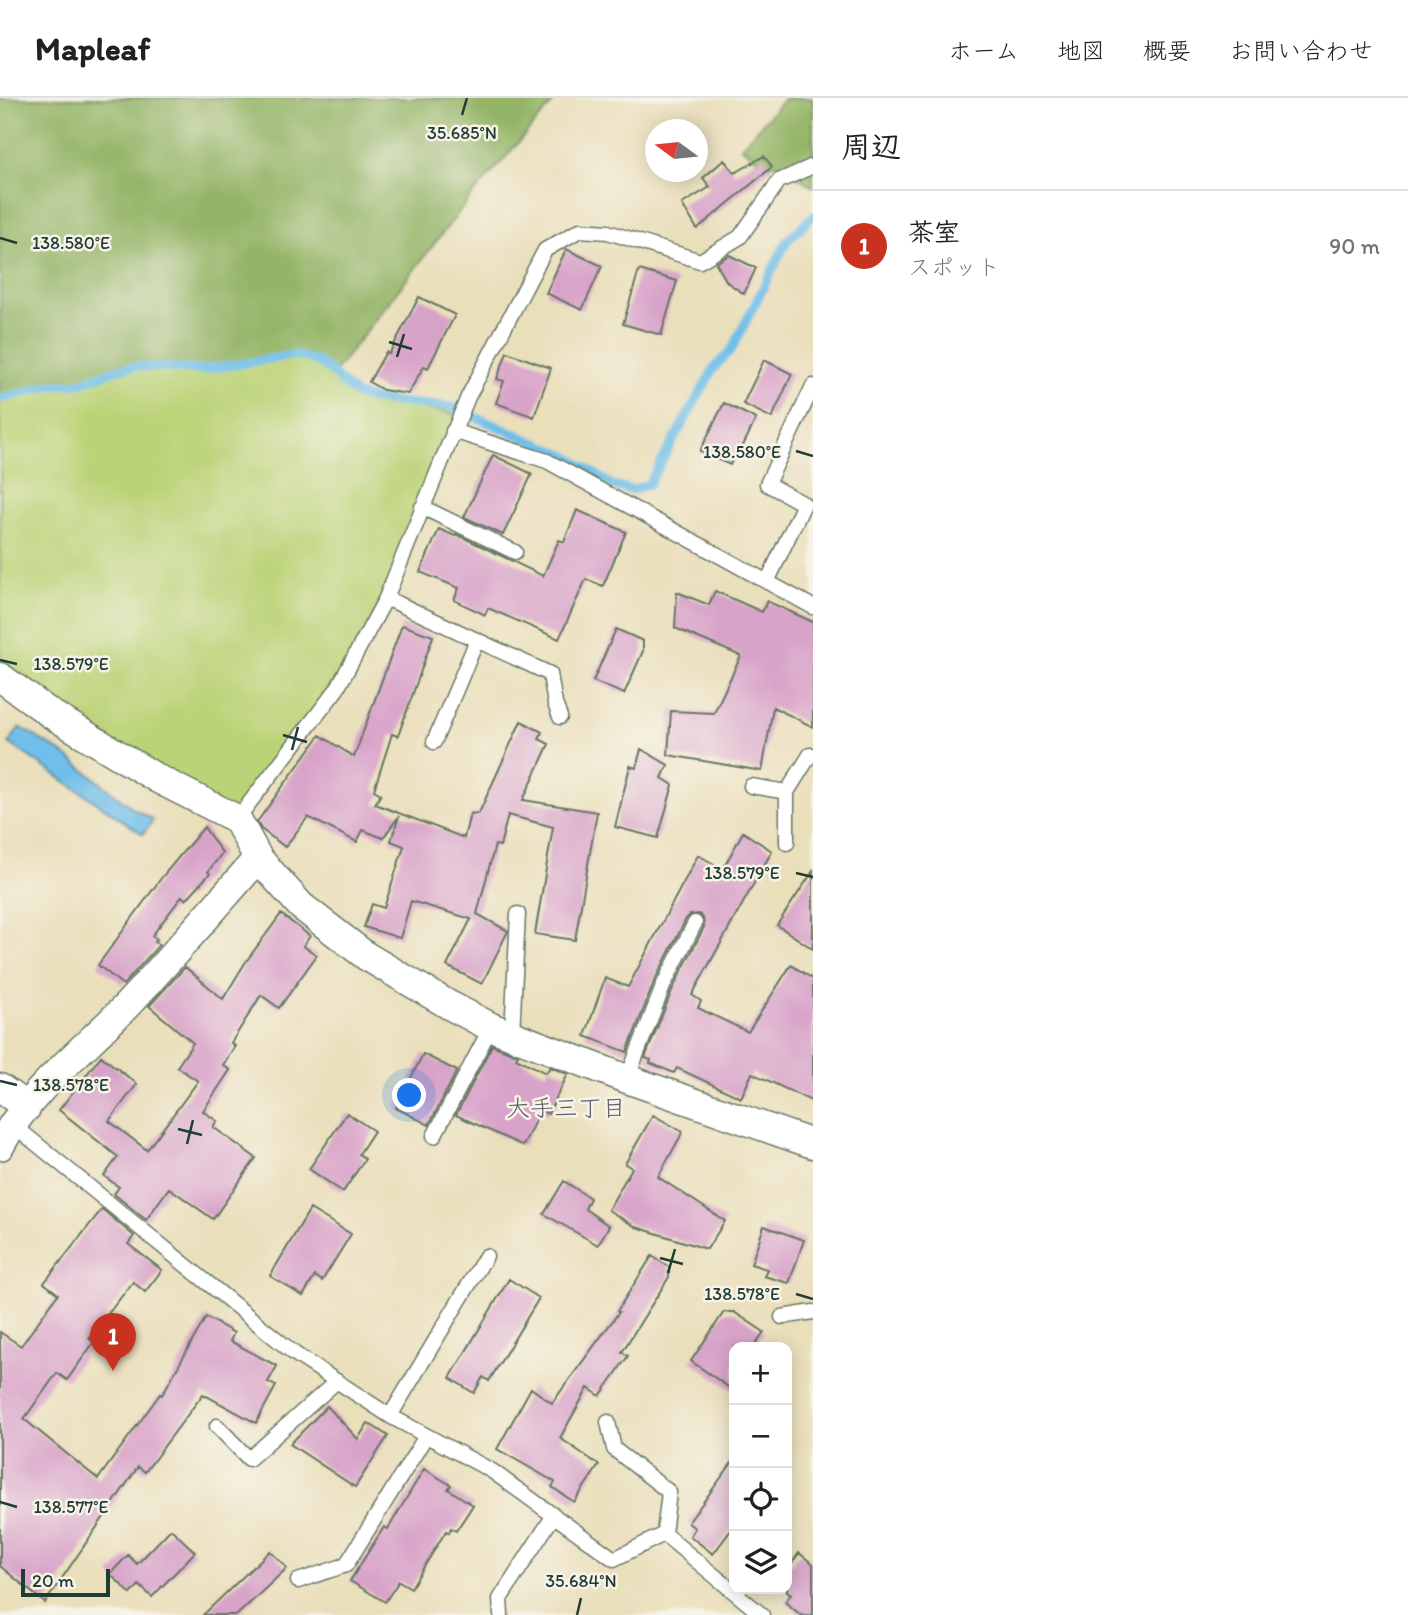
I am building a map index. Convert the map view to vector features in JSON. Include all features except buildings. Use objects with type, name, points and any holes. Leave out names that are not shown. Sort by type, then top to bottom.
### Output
[{"type":"street","points":[[0,677],[51,714],[134,764],[237,819],[258,858],[301,906],[366,956],[501,1030],[627,1079],[813,1144]]},
{"type":"street","points":[[13,1125],[63,1065],[128,1005],[258,858]]},
{"type":"street","points":[[0,1088],[13,1125]]},
{"type":"lane","points":[[237,819],[337,689],[386,598],[468,397],[545,250],[580,230],[608,232],[700,261],[740,237],[779,181],[813,166]]},
{"type":"lane","points":[[767,582],[804,504],[767,484],[813,386]]},
{"type":"lane","points":[[454,430],[547,461],[813,607]]},
{"type":"lane","points":[[422,507],[515,552]]},
{"type":"lane","points":[[386,598],[550,674],[555,705],[560,717]]},
{"type":"lane","points":[[433,742],[477,640]]},
{"type":"lane","points":[[787,843],[787,792],[810,755],[813,755]]},
{"type":"lane","points":[[751,786],[787,792]]},
{"type":"lane","points":[[434,1136],[501,1030],[518,915]]},
{"type":"lane","points":[[627,1079],[664,984],[695,923]]},
{"type":"lane","points":[[13,1125],[295,1354],[390,1416],[492,1471],[614,1559],[664,1534]]},
{"type":"lane","points":[[390,1416],[486,1256]]},
{"type":"lane","points":[[782,1317],[813,1312]]},
{"type":"lane","points":[[217,1426],[249,1459],[337,1381]]},
{"type":"lane","points":[[608,1422],[614,1449],[670,1492],[664,1534]]},
{"type":"lane","points":[[298,1581],[346,1565],[426,1436]]},
{"type":"lane","points":[[501,1615],[500,1599],[554,1515]]},
{"type":"lane","points":[[664,1534],[762,1615]]},
{"type":"green space","points":[[0,98],[557,98],[470,198],[332,375],[314,360],[294,355],[202,370],[136,366],[115,370],[80,383],[47,386],[0,399]]},
{"type":"green space","points":[[785,98],[813,98],[813,187],[782,166],[761,161],[741,147]]},
{"type":"green space","points":[[294,355],[323,365],[356,395],[459,415],[394,575],[337,689],[237,819],[0,677],[0,399],[47,386],[80,383],[115,370],[136,366],[202,370]]},
{"type":"water","points":[[20,727],[61,752],[133,808],[153,820],[143,834],[9,743]]},
{"type":"waterway","points":[[0,399],[47,386],[80,383],[115,370],[136,366],[202,370],[294,355],[323,365],[356,395],[374,400],[452,407],[567,456],[614,486],[632,490],[649,484],[714,368],[732,349],[787,241],[813,216]]},
{"type":"place","name":"茶室","points":[[113,1371]]},
{"type":"district","name":"大手三丁目","points":[[566,1108]]}]
